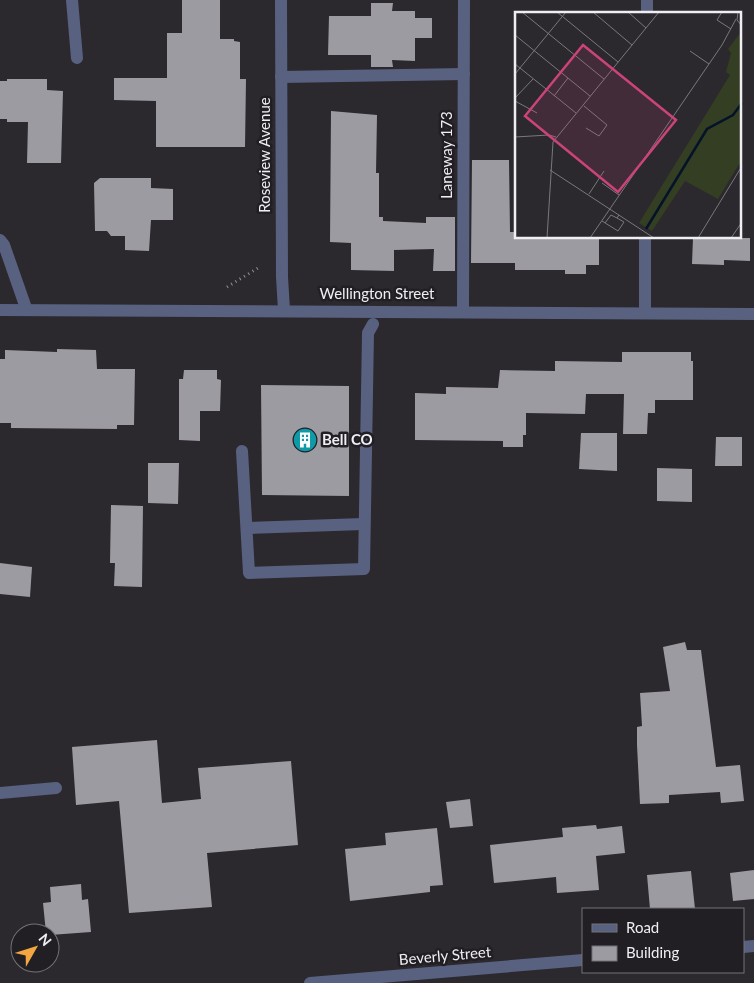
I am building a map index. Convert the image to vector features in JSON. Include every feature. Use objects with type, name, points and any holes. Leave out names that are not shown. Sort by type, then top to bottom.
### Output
[{"type":"street","points":[[72,0],[77,58]]},
{"type":"street","name":"Roseview Avenue","points":[[281,0],[282,277],[284,310]]},
{"type":"street","name":"Laneway 173","points":[[463,310],[464,0]]},
{"type":"street","points":[[281,77],[464,74]]},
{"type":"street","points":[[645,239],[645,312]]},
{"type":"street","points":[[0,240],[4,245],[26,308]]},
{"type":"street","name":"Wellington Street","points":[[0,310],[26,308],[463,310],[754,314]]},
{"type":"street","points":[[242,451],[249,573],[364,569],[363,524],[368,334],[373,324]]},
{"type":"street","points":[[247,528],[363,524]]},
{"type":"street","points":[[0,793],[56,788]]},
{"type":"street","name":"Beverly Street","points":[[310,983],[582,960]]},
{"type":"path","points":[[227,287],[258,268]]},
{"type":"building","points":[[182,0],[220,0],[220,39],[234,39],[234,41],[240,42],[240,79],[246,79],[245,147],[156,147],[156,101],[114,100],[114,78],[167,78],[167,33],[182,33]]},
{"type":"building","points":[[371,3],[393,3],[392,11],[415,11],[415,18],[432,18],[432,38],[415,38],[415,61],[392,60],[393,67],[371,67],[371,55],[328,55],[329,16],[371,16]]},
{"type":"building","points":[[7,79],[47,79],[47,90],[63,91],[61,163],[27,163],[28,122],[7,122],[7,119],[0,119],[0,81],[7,81]]},
{"type":"building","points":[[331,111],[377,115],[376,173],[379,173],[379,217],[383,217],[383,221],[426,223],[426,217],[455,217],[455,271],[433,271],[434,249],[394,250],[394,271],[351,270],[351,243],[330,242]]},
{"type":"building","points":[[472,160],[509,160],[510,232],[515,232],[515,239],[599,239],[599,265],[586,265],[586,274],[565,274],[565,270],[515,270],[515,263],[471,263]]},
{"type":"building","points":[[100,178],[151,178],[151,188],[173,189],[173,220],[151,220],[149,251],[125,250],[125,236],[111,236],[107,231],[95,231],[94,183]]},
{"type":"building","points":[[750,238],[750,261],[724,260],[724,265],[692,264],[693,239]]},
{"type":"building","points":[[57,349],[96,350],[97,369],[135,369],[134,425],[117,425],[117,429],[11,428],[11,423],[0,423],[0,359],[5,359],[5,350],[57,352]]},
{"type":"building","points":[[622,352],[691,352],[691,361],[693,361],[693,400],[655,400],[655,413],[648,413],[647,434],[623,434],[624,394],[586,394],[585,414],[526,413],[526,435],[523,435],[523,447],[503,447],[503,441],[415,440],[415,393],[446,394],[446,387],[498,388],[500,370],[555,371],[555,361],[622,362]]},
{"type":"building","points":[[184,370],[217,370],[217,379],[221,380],[220,411],[200,411],[200,441],[179,440],[179,379],[183,379]]},
{"type":"building","name":"Bell CO","points":[[261,385],[349,386],[349,496],[262,495]]},
{"type":"building","points":[[581,433],[617,433],[617,471],[579,469]]},
{"type":"building","points":[[716,437],[742,437],[742,466],[715,466]]},
{"type":"building","points":[[148,463],[179,463],[178,504],[148,503]]},
{"type":"building","points":[[657,468],[692,469],[692,502],[657,501]]},
{"type":"building","points":[[111,505],[143,506],[142,587],[114,586],[115,563],[110,563]]},
{"type":"building","points":[[0,563],[32,567],[30,597],[0,594]]},
{"type":"building","points":[[685,642],[687,650],[701,650],[716,767],[740,765],[744,801],[721,803],[720,792],[669,795],[669,803],[640,804],[637,727],[642,726],[640,693],[670,691],[663,647]]},
{"type":"building","points":[[157,740],[162,803],[201,799],[198,768],[291,761],[298,845],[207,853],[212,907],[129,913],[119,801],[76,805],[72,747]]},
{"type":"building","points":[[470,799],[473,826],[450,828],[446,802]]},
{"type":"building","points":[[596,825],[597,829],[622,826],[625,853],[596,856],[599,890],[557,893],[556,877],[494,883],[490,845],[563,837],[562,828]]},
{"type":"building","points":[[437,828],[443,885],[430,886],[430,892],[350,901],[345,849],[386,845],[385,833]]},
{"type":"building","points":[[754,870],[754,899],[733,901],[730,873]]},
{"type":"building","points":[[691,871],[695,908],[650,908],[647,875]]},
{"type":"building","points":[[81,884],[82,900],[88,899],[91,932],[60,934],[60,923],[45,923],[43,903],[51,902],[50,887]]},
{"type":"place","name":"Bell CO","points":[[305,440]]}]
